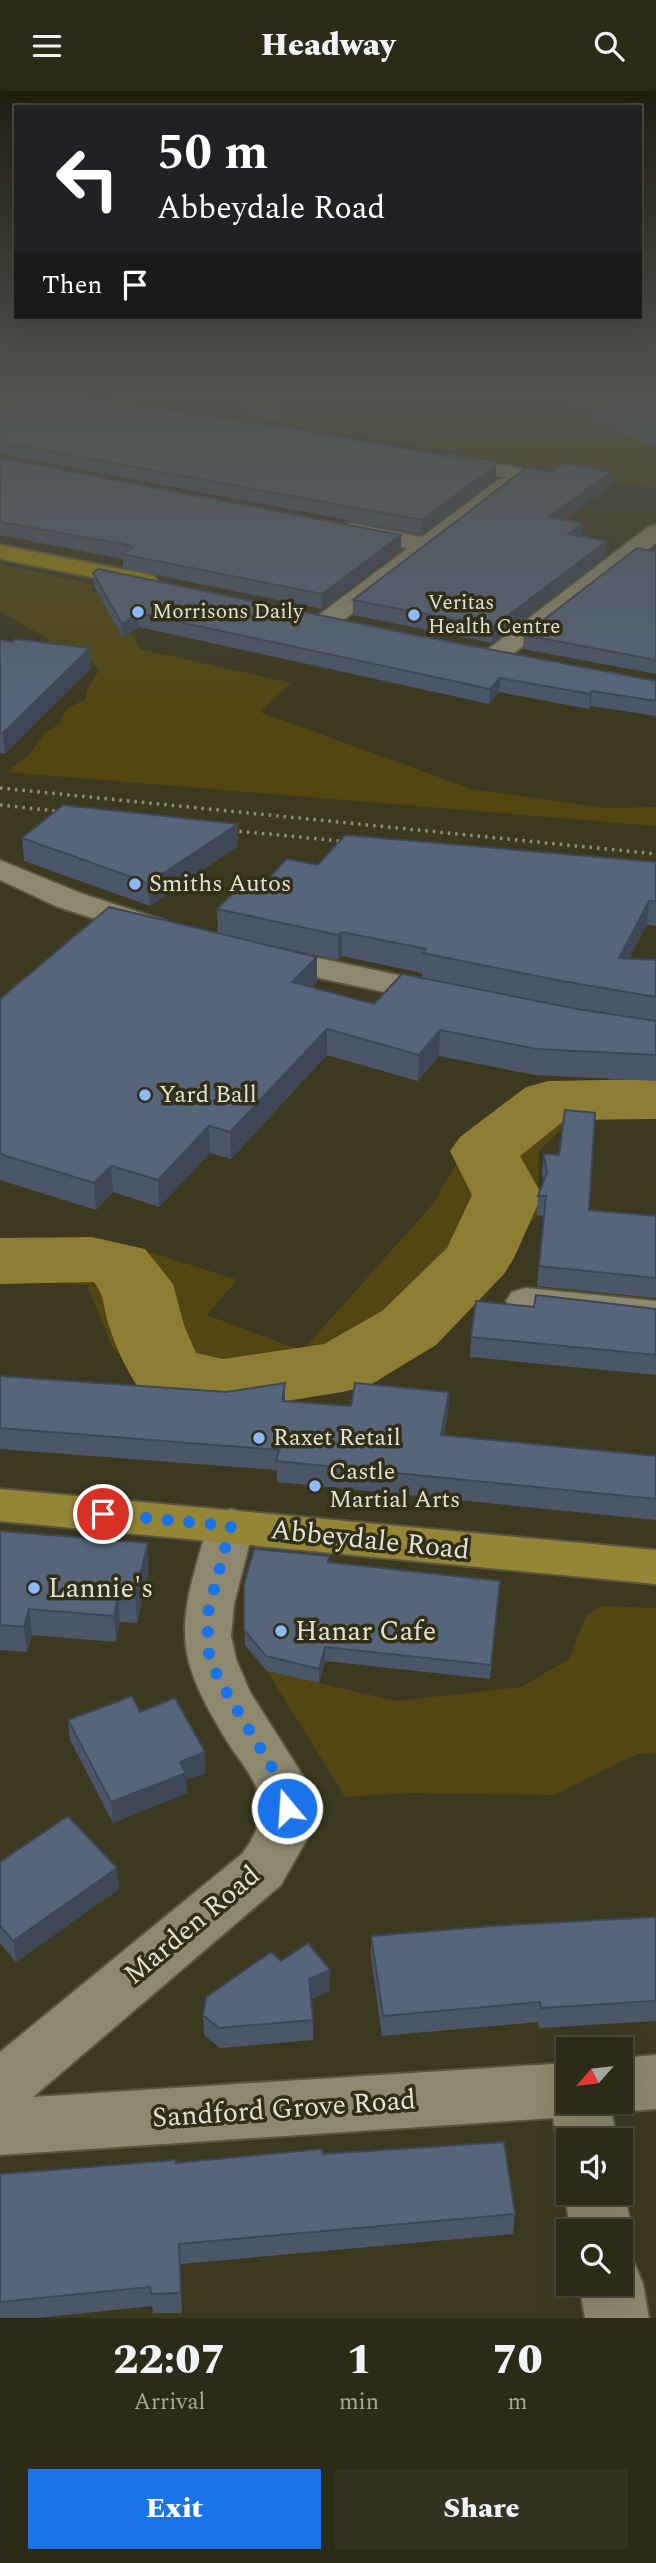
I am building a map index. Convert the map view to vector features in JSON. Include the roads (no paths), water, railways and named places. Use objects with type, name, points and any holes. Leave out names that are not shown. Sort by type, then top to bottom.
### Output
[{"type":"highway","points":[[0,552],[167,585]]},
{"type":"highway","points":[[304,614],[364,627]]},
{"type":"highway","points":[[470,649],[534,662]]},
{"type":"main road","name":"Abbeydale Road","points":[[0,1505],[656,1567]]},
{"type":"street","points":[[329,619],[491,496]]},
{"type":"street","points":[[329,526],[425,545]]},
{"type":"street","points":[[496,655],[656,532]]},
{"type":"street","points":[[0,869],[69,900],[178,935]]},
{"type":"street","points":[[242,951],[471,1001]]},
{"type":"street","points":[[526,1301],[656,1314]]},
{"type":"street","name":"Marden Road","points":[[0,2088],[261,1869],[281,1839],[287,1820],[287,1796],[219,1680],[209,1655],[207,1616],[231,1526]]},
{"type":"street","points":[[634,2084],[656,2082]]},
{"type":"street","name":"Sandford Grove Road","points":[[0,2127],[556,2091]]},
{"type":"street","points":[[613,2296],[617,2318]]},
{"type":"waterway","points":[[0,1261],[92,1259],[119,1265],[136,1284],[146,1325],[166,1371],[223,1385],[343,1367],[409,1328],[478,1258],[507,1195],[484,1151],[549,1101],[656,1099]]},
{"type":"railway","points":[[0,788],[656,854]]},
{"type":"railway","points":[[0,805],[74,813]]},
{"type":"railway","points":[[217,829],[360,843]]},
{"type":"place","name":"Morrisons Daily","points":[[138,612]]},
{"type":"place","name":"Veritas Health Centre","points":[[414,615]]},
{"type":"place","name":"Smiths Autos","points":[[135,884]]},
{"type":"place","name":"Yard Ball","points":[[145,1095]]},
{"type":"place","name":"Raxet Retail","points":[[259,1438]]},
{"type":"place","name":"Castle Martial Arts","points":[[315,1486]]},
{"type":"place","name":"Lannie's","points":[[34,1588]]},
{"type":"place","name":"Hanar Cafe","points":[[281,1631]]}]
